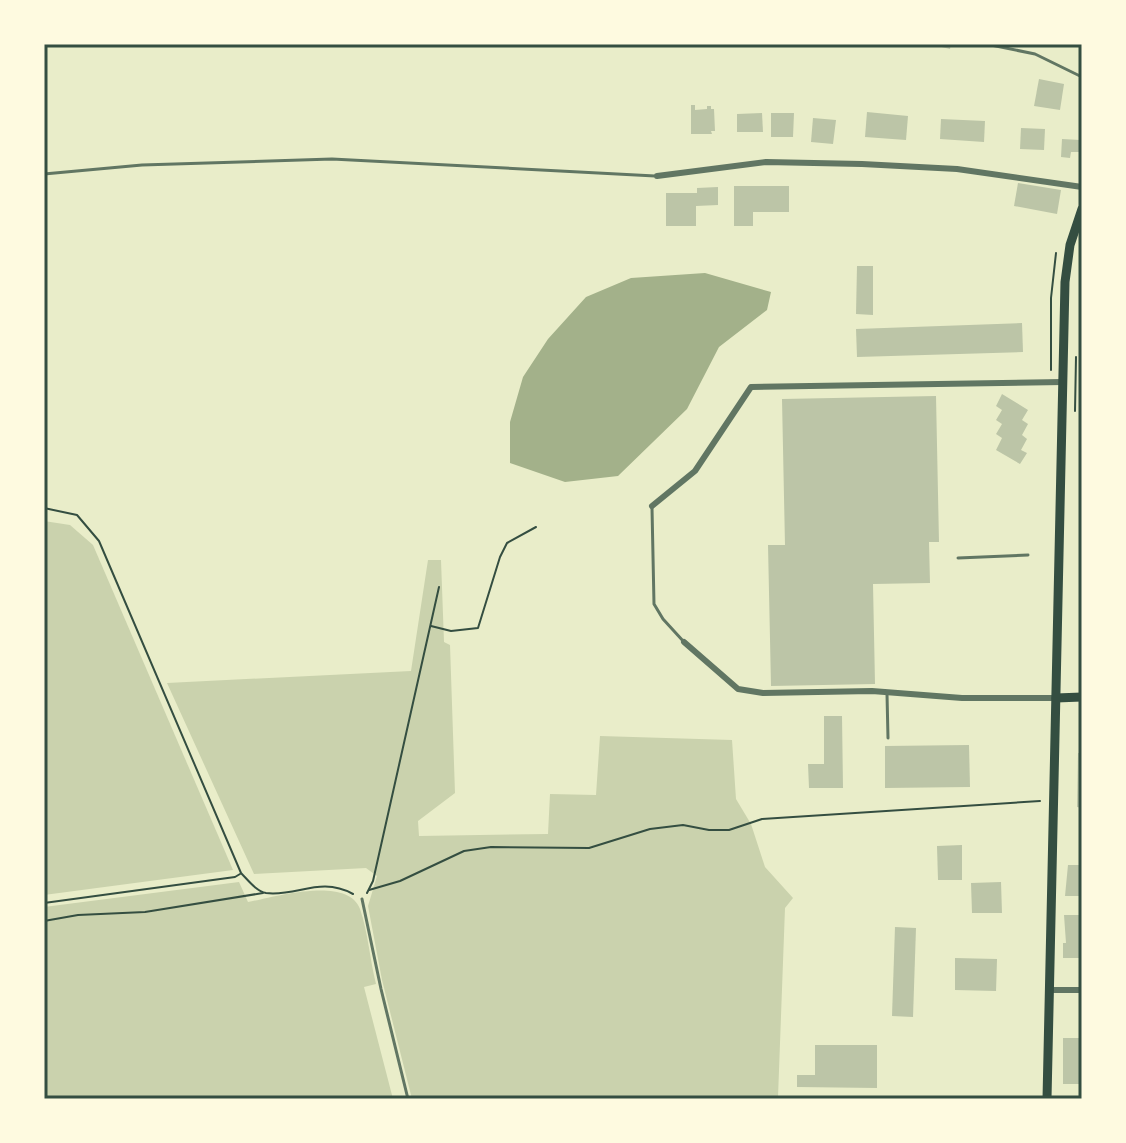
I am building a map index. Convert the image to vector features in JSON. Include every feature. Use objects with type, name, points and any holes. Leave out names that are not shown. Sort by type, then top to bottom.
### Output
[{"type":"main road","points":[[1047,1099],[1066,268],[1082,209]]},
{"type":"main road","points":[[1056,698],[1082,697]]},
{"type":"street","points":[[657,176],[766,162],[862,164],[957,169],[1082,187]]},
{"type":"street","points":[[652,506],[695,471],[751,387],[1063,382]]},
{"type":"street","points":[[684,642],[738,689],[763,693],[1056,698]]},
{"type":"street","points":[[1049,990],[1082,990]]},
{"type":"lane","points":[[986,44],[1035,54],[1082,77]]},
{"type":"lane","points":[[44,174],[153,164],[332,159],[657,176]]},
{"type":"lane","points":[[652,506],[654,604],[684,642]]},
{"type":"lane","points":[[958,558],[1028,555]]},
{"type":"lane","points":[[887,693],[888,738]]},
{"type":"lane","points":[[362,899],[377,976],[408,1099]]},
{"type":"path","points":[[44,508],[77,515],[99,541],[241,873],[264,893]]},
{"type":"path","points":[[430,625],[451,631],[478,628],[507,543],[536,527]]},
{"type":"path","points":[[44,921],[78,915],[145,912],[264,893],[339,886],[362,899],[369,890],[439,587]]},
{"type":"path","points":[[369,890],[400,881],[464,851],[491,847],[589,848],[650,829],[683,825],[729,830],[762,819],[1054,800]]},
{"type":"path","points":[[44,903],[235,877],[241,873]]},
{"type":"shaded area","points":[[705,273],[771,292],[767,310],[719,347],[687,409],[618,476],[565,482],[510,463],[510,422],[523,377],[548,339],[586,297],[631,278]]},
{"type":"shaded area","points":[[44,521],[70,525],[93,545],[233,870],[44,895]]},
{"type":"shaded area","points":[[428,560],[441,560],[444,642],[450,645],[455,793],[418,821],[419,836],[548,834],[550,794],[596,795],[600,736],[732,740],[736,799],[751,824],[765,867],[793,898],[785,908],[778,1097],[412,1099],[382,980],[368,906],[377,876],[366,868],[254,874],[167,683],[411,671]]},
{"type":"shaded area","points":[[239,882],[248,902],[309,891],[341,893],[353,899],[360,909],[376,984],[364,987],[393,1099],[44,1099],[44,907]]},
{"type":"building","points":[[929,44],[951,44],[950,49]]},
{"type":"building","points":[[1039,79],[1064,84],[1060,110],[1034,106]]},
{"type":"building","points":[[691,105],[695,105],[695,110],[707,109],[707,106],[714,109],[715,131],[711,131],[712,134],[691,134]]},
{"type":"building","points":[[867,112],[908,116],[906,140],[865,137]]},
{"type":"building","points":[[762,113],[763,132],[737,132],[737,114]]},
{"type":"building","points":[[771,113],[794,113],[793,137],[771,137]]},
{"type":"building","points":[[813,118],[836,120],[833,144],[811,142]]},
{"type":"building","points":[[941,119],[985,121],[984,142],[940,139]]},
{"type":"building","points":[[1021,128],[1045,129],[1044,150],[1020,149]]},
{"type":"building","points":[[1062,139],[1080,140],[1080,152],[1071,152],[1070,158],[1061,157]]},
{"type":"building","points":[[1018,183],[1061,190],[1057,214],[1014,206]]},
{"type":"building","points":[[734,186],[789,186],[789,212],[753,212],[753,226],[734,226]]},
{"type":"building","points":[[718,187],[718,205],[696,206],[696,226],[666,226],[666,193],[697,193],[697,188]]},
{"type":"building","points":[[857,266],[873,266],[873,315],[856,314]]},
{"type":"building","points":[[1022,323],[1023,352],[857,357],[856,329]]},
{"type":"building","points":[[1002,394],[1028,410],[1022,420],[1028,424],[1022,435],[1027,439],[1021,450],[1027,453],[1020,464],[996,450],[1002,438],[996,434],[1002,424],[996,420],[1002,410],[996,406]]},
{"type":"building","points":[[936,396],[939,542],[929,542],[930,583],[873,584],[875,684],[771,686],[768,545],[785,545],[782,399]]},
{"type":"building","points":[[824,716],[842,716],[843,788],[809,788],[808,764],[824,764]]},
{"type":"building","points":[[969,745],[970,787],[885,788],[885,746]]},
{"type":"building","points":[[1078,753],[1082,753],[1082,808],[1077,807]]},
{"type":"building","points":[[962,845],[962,880],[938,880],[937,846]]},
{"type":"building","points":[[1068,865],[1082,865],[1082,896],[1065,896]]},
{"type":"building","points":[[1001,882],[1002,913],[972,913],[971,883]]},
{"type":"building","points":[[1064,915],[1082,915],[1082,958],[1063,958],[1063,943],[1066,943]]},
{"type":"building","points":[[895,927],[916,928],[913,1017],[892,1016]]},
{"type":"building","points":[[955,958],[997,959],[996,991],[955,990]]},
{"type":"building","points":[[1063,1038],[1082,1038],[1082,1084],[1063,1084]]},
{"type":"building","points":[[815,1045],[877,1045],[877,1088],[797,1087],[797,1075],[815,1075]]}]
